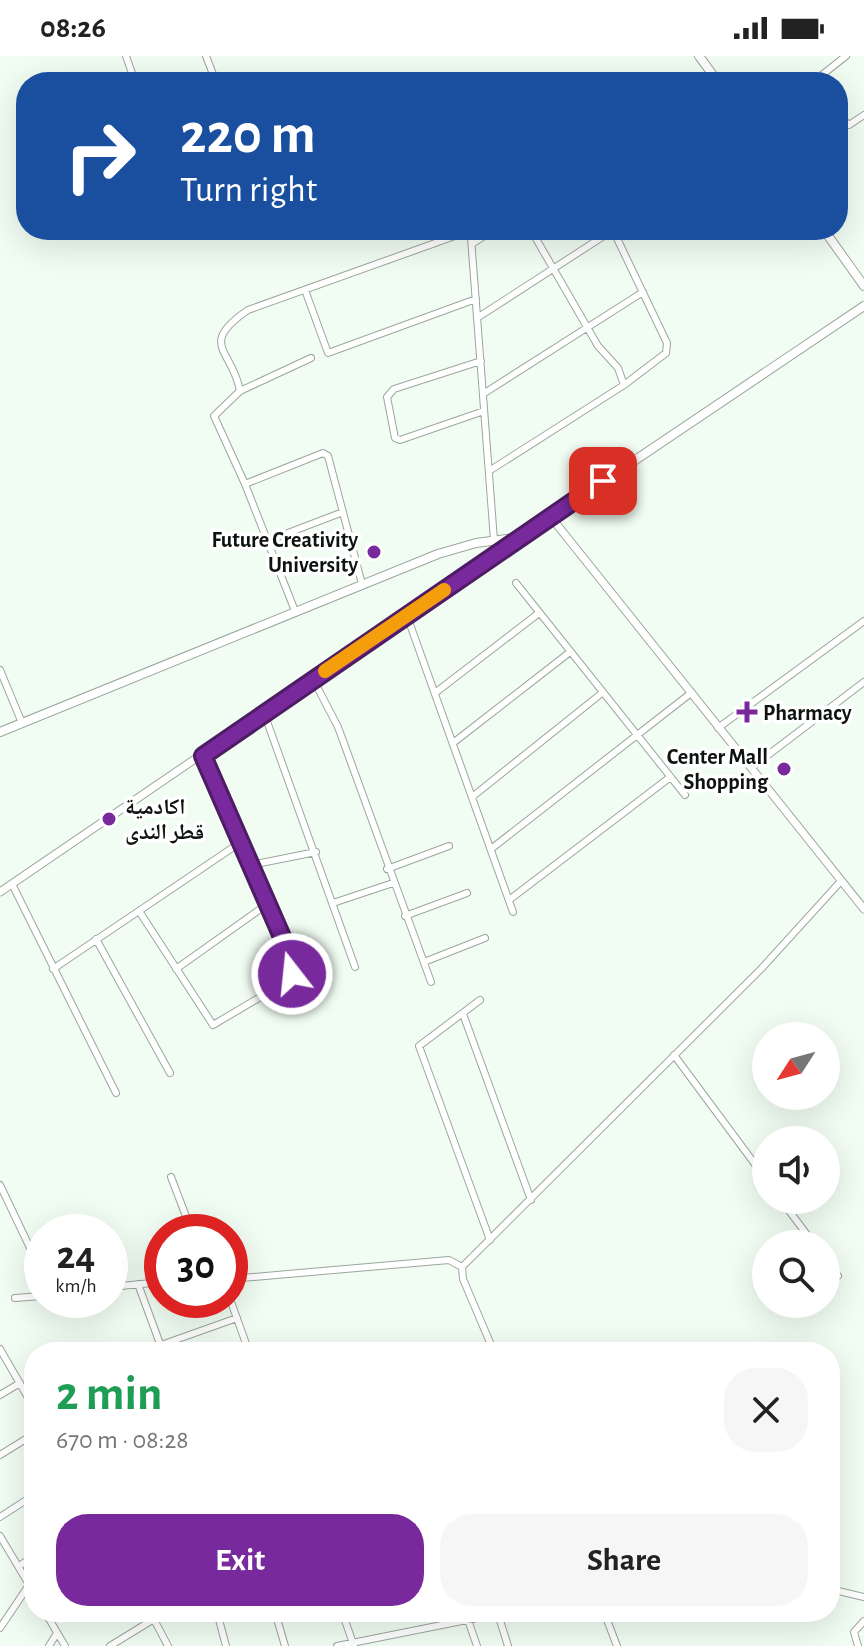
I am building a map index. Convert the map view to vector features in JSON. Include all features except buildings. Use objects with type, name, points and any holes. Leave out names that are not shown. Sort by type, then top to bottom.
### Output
[{"type":"main road","points":[[831,240],[864,286]]},
{"type":"main road","points":[[0,732],[451,549],[521,537],[864,306]]},
{"type":"street","points":[[826,72],[846,56]]},
{"type":"street","points":[[240,391],[221,351],[221,336],[248,310],[440,240]]},
{"type":"street","points":[[471,240],[494,540]]},
{"type":"street","points":[[472,244],[478,240]]},
{"type":"street","points":[[537,240],[598,346],[615,363],[624,385]]},
{"type":"street","points":[[477,318],[598,240]]},
{"type":"street","points":[[489,471],[662,359],[667,350],[618,240]]},
{"type":"street","points":[[305,290],[328,353],[476,299]]},
{"type":"street","points":[[483,394],[643,292]]},
{"type":"street","points":[[295,611],[245,484],[214,416],[240,391],[311,358]]},
{"type":"street","points":[[481,361],[394,389],[387,397],[388,414],[395,438],[400,440],[484,411]]},
{"type":"street","points":[[245,484],[326,454],[362,584]]},
{"type":"street","points":[[267,541],[343,512]]},
{"type":"street","points":[[550,516],[864,909]]},
{"type":"street","points":[[0,892],[521,537]]},
{"type":"street","points":[[516,583],[685,795]]},
{"type":"street","points":[[435,693],[539,613]]},
{"type":"street","points":[[407,616],[513,912]]},
{"type":"street","points":[[718,728],[864,621]]},
{"type":"street","points":[[453,743],[570,652]]},
{"type":"street","points":[[0,670],[22,723]]},
{"type":"street","points":[[313,679],[338,727],[387,869],[431,982]]},
{"type":"street","points":[[751,768],[864,682]]},
{"type":"street","points":[[472,797],[602,693]]},
{"type":"street","points":[[491,849],[691,693]]},
{"type":"street","points":[[264,713],[355,967]]},
{"type":"street","points":[[139,911],[213,1025],[284,983],[292,974],[293,962],[203,756]]},
{"type":"street","points":[[509,900],[669,778]]},
{"type":"street","points":[[53,969],[241,842]]},
{"type":"street","points":[[387,869],[449,846]]},
{"type":"street","points":[[251,865],[316,852]]},
{"type":"street","points":[[462,1267],[761,969],[841,881]]},
{"type":"street","points":[[333,903],[393,883]]},
{"type":"street","points":[[12,884],[116,1093]]},
{"type":"street","points":[[405,916],[467,893]]},
{"type":"street","points":[[176,969],[266,905]]},
{"type":"street","points":[[424,962],[485,938]]},
{"type":"street","points":[[96,939],[170,1073]]},
{"type":"street","points":[[480,1000],[421,1043],[419,1050],[490,1240]]},
{"type":"street","points":[[463,1014],[531,1200]]},
{"type":"street","points":[[674,1055],[752,1160]]},
{"type":"street","points":[[171,1177],[185,1214]]},
{"type":"street","points":[[0,1185],[24,1235]]},
{"type":"street","points":[[248,1277],[449,1260],[462,1267]]},
{"type":"street","points":[[462,1267],[463,1279],[490,1342]]},
{"type":"street","points":[[138,1284],[159,1342]]},
{"type":"street","points":[[128,1285],[144,1284]]},
{"type":"street","points":[[15,1298],[24,1297]]},
{"type":"street","points":[[179,1342],[237,1318],[245,1342]]},
{"type":"street","points":[[0,1349],[24,1390]]},
{"type":"street","points":[[0,1395],[20,1383]]},
{"type":"street","points":[[0,1455],[24,1440]]},
{"type":"street","points":[[0,1517],[24,1501]]},
{"type":"street","points":[[0,1536],[24,1576]]},
{"type":"street","points":[[19,1566],[24,1563]]},
{"type":"street","points":[[840,1591],[864,1597]]},
{"type":"street","points":[[0,1628],[24,1592]]},
{"type":"street","points":[[858,1646],[854,1632],[864,1621]]},
{"type":"street","points":[[50,1622],[65,1646]]},
{"type":"street","points":[[110,1646],[143,1622]]},
{"type":"street","points":[[156,1622],[168,1646]]},
{"type":"street","points":[[220,1622],[226,1646]]},
{"type":"street","points":[[278,1622],[285,1646]]},
{"type":"street","points":[[346,1622],[354,1644]]},
{"type":"street","points":[[337,1646],[458,1622]]},
{"type":"street","points":[[469,1622],[477,1646]]},
{"type":"street","points":[[500,1622],[508,1646]]},
{"type":"street","points":[[608,1622],[617,1646]]},
{"type":"street","points":[[49,1646],[57,1633]]},
{"type":"slow traffic","points":[[325,671],[444,590]]},
{"type":"place","name":"Future Creativity University","points":[[374,552]]},
{"type":"place","name":"Pharmacy","points":[[747,712]]},
{"type":"place","name":"Center Mall Shopping","points":[[784,769]]},
{"type":"place","name":"اكادمية قطر الندى","points":[[109,819]]},
{"type":"route","points":[[292,974],[293,962],[203,756],[603,481]]}]
